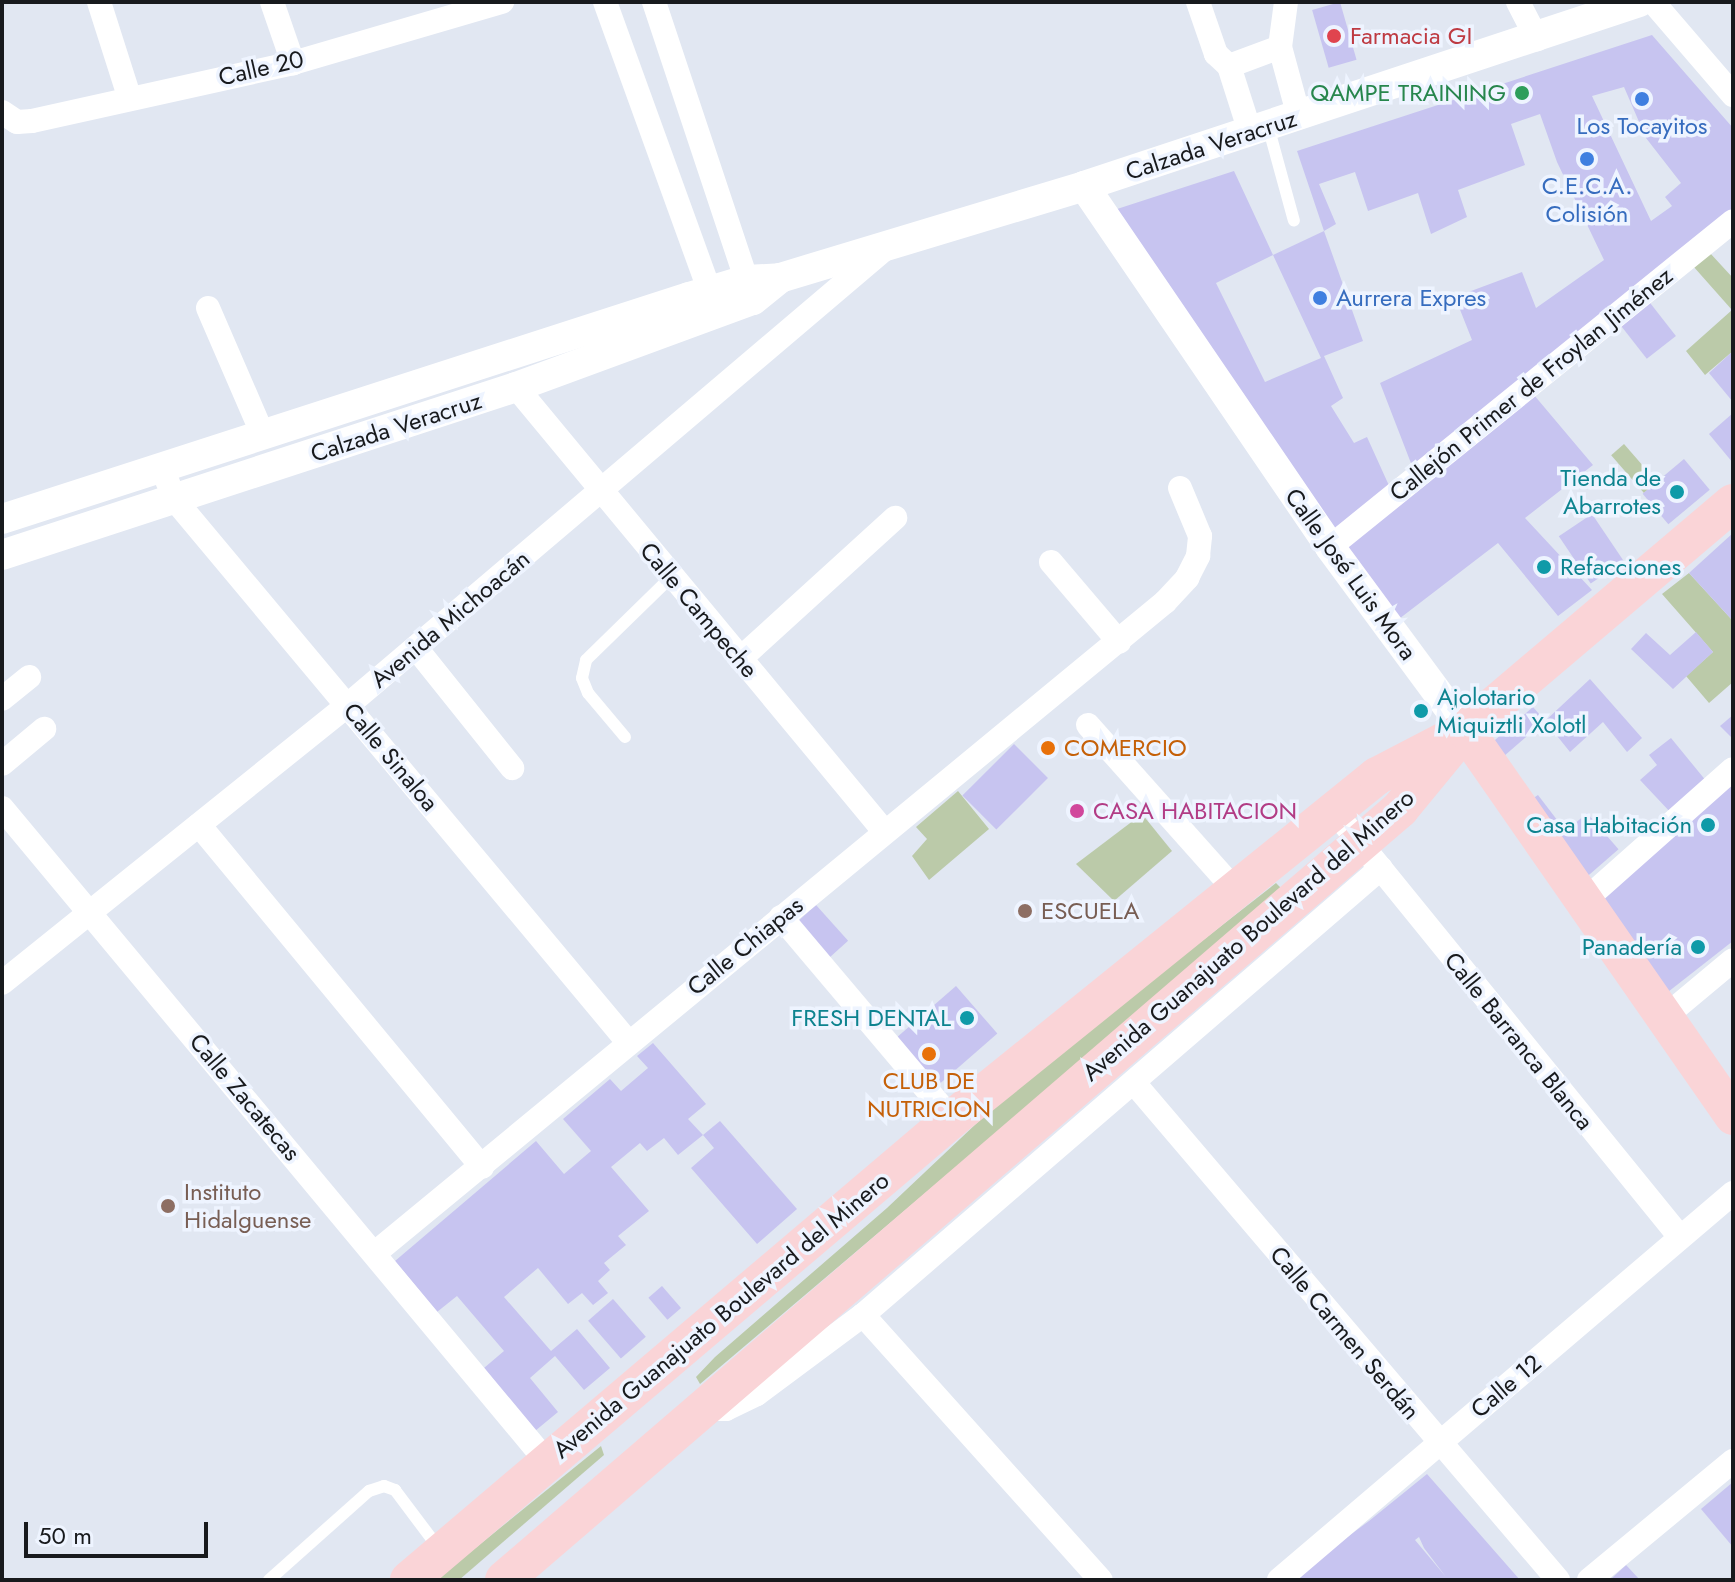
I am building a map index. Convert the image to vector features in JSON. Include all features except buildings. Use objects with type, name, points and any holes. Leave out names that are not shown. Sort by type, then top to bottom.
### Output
[{"type":"main road","points":[[1465,730],[1733,503]]},
{"type":"main road","name":"Avenida Guanajuato Boulevard del Minero","points":[[409,1580],[952,1119],[1377,776],[1465,730]]},
{"type":"main road","name":"Avenida Guanajuato Boulevard del Minero","points":[[504,1580],[1371,855],[1400,809],[1465,730]]},
{"type":"main road","name":"Calle José Luis Mora","points":[[1465,730],[1733,1116]]},
{"type":"main road","points":[[704,1410],[690,1405],[680,1393],[684,1368],[853,1223],[918,1148]]},
{"type":"main road","points":[[475,1580],[620,1455],[622,1443],[610,1428],[582,1432]]},
{"type":"street","points":[[99,2],[129,96]]},
{"type":"street","points":[[272,2],[293,63]]},
{"type":"street","name":"Calle 20","points":[[10,117],[293,63],[455,9],[502,2]]},
{"type":"street","points":[[605,2],[714,302]]},
{"type":"street","points":[[654,2],[750,290]]},
{"type":"street","points":[[1198,2],[1216,54],[1229,66],[1259,129]]},
{"type":"street","points":[[1286,2],[1280,47],[1299,117]]},
{"type":"street","points":[[1518,2],[1537,39]]},
{"type":"street","name":"Calzada Veracruz","points":[[2,519],[263,435],[714,302],[780,278],[1084,186],[1537,39],[1639,2]]},
{"type":"street","points":[[1653,2],[1733,95]]},
{"type":"street","points":[[1229,66],[1280,47]]},
{"type":"street","name":"Calle José Luis Mora","points":[[1084,186],[1330,547],[1465,730]]},
{"type":"street","name":"Callejón Primer de Froylan Jiménez","points":[[1330,547],[1733,221]]},
{"type":"street","name":"Avenida Michoacán","points":[[2,983],[348,705],[890,245]]},
{"type":"street","name":"Calzada Veracruz","points":[[2,555],[516,387],[714,302]]},
{"type":"street","points":[[208,308],[263,435]]},
{"type":"street","name":"Calle Campeche","points":[[516,387],[884,831]]},
{"type":"street","name":"Calle Sinaloa","points":[[162,468],[175,500],[628,1042]]},
{"type":"street","name":"Calle Chiapas","points":[[375,1253],[884,831],[1119,642],[1180,586],[1198,556],[1200,536],[1180,488]]},
{"type":"street","points":[[740,659],[895,518]]},
{"type":"street","points":[[1051,562],[1119,642]]},
{"type":"street","points":[[416,648],[512,768]]},
{"type":"street","points":[[2,699],[29,677]]},
{"type":"street","points":[[1088,725],[1236,891]]},
{"type":"street","points":[[2,764],[44,729]]},
{"type":"street","points":[[1583,902],[1733,769]]},
{"type":"street","name":"Calle Zacatecas","points":[[2,808],[547,1462]]},
{"type":"street","name":"Calle Barranca Blanca","points":[[1334,811],[1680,1237]]},
{"type":"street","points":[[199,825],[482,1167]]},
{"type":"street","points":[[704,1410],[726,1409],[757,1394],[863,1315],[1135,1084],[1371,855]]},
{"type":"street","points":[[781,917],[952,1119]]},
{"type":"street","points":[[1666,1016],[1733,960]]},
{"type":"street","name":"Calle Carmen Serdán","points":[[1135,1084],[1438,1444],[1558,1580]]},
{"type":"street","name":"Calle 12","points":[[1279,1580],[1733,1193]]},
{"type":"street","points":[[863,1315],[1101,1580]]},
{"type":"street","points":[[1589,1580],[1733,1461]]},
{"type":"lane","points":[[1259,129],[1294,221]]},
{"type":"lane","points":[[625,737],[588,693],[582,678],[586,660],[671,577]]},
{"type":"lane","points":[[269,1580],[369,1491],[384,1486],[395,1490],[441,1552]]},
{"type":"green space","points":[[1710,253],[1733,278],[1733,351],[1705,375],[1686,351],[1732,310],[1693,266]]},
{"type":"green space","points":[[1624,444],[1657,482],[1644,493],[1611,455]]},
{"type":"green space","points":[[1689,573],[1733,621],[1733,682],[1709,703],[1686,676],[1713,652],[1662,594]]},
{"type":"green space","points":[[958,791],[989,829],[929,880],[912,856],[927,839],[916,827]]},
{"type":"green space","points":[[1142,814],[1172,851],[1114,901],[1076,864]]},
{"type":"green space","points":[[1276,883],[1283,890],[700,1384],[696,1377],[715,1357],[887,1208],[1015,1087]]},
{"type":"green space","points":[[601,1446],[604,1455],[459,1580],[436,1580]]},
{"type":"place","name":"Farmacia GI","points":[[1334,36]]},
{"type":"place","name":"QAMPE TRAINING","points":[[1522,93]]},
{"type":"place","name":"Los Tocayitos","points":[[1642,99]]},
{"type":"place","name":"C.E.C.A. Colisión","points":[[1587,159]]},
{"type":"place","name":"Aurrera Expres","points":[[1320,298]]},
{"type":"place","name":"Tienda de Abarrotes","points":[[1677,492]]},
{"type":"place","name":"Refacciones","points":[[1544,567]]},
{"type":"place","name":"Ajolotario Miquiztli Xolotl","points":[[1421,711]]},
{"type":"place","name":"COMERCIO","points":[[1048,748]]},
{"type":"place","name":"CASA HABITACION","points":[[1077,811]]},
{"type":"place","name":"Casa Habitación","points":[[1708,825]]},
{"type":"place","name":"ESCUELA","points":[[1025,911]]},
{"type":"place","name":"Panadería","points":[[1698,947]]},
{"type":"place","name":"FRESH DENTAL","points":[[967,1018]]},
{"type":"place","name":"CLUB DE NUTRICION","points":[[929,1054]]},
{"type":"place","name":"Instituto Hidalguense","points":[[168,1206]]}]
